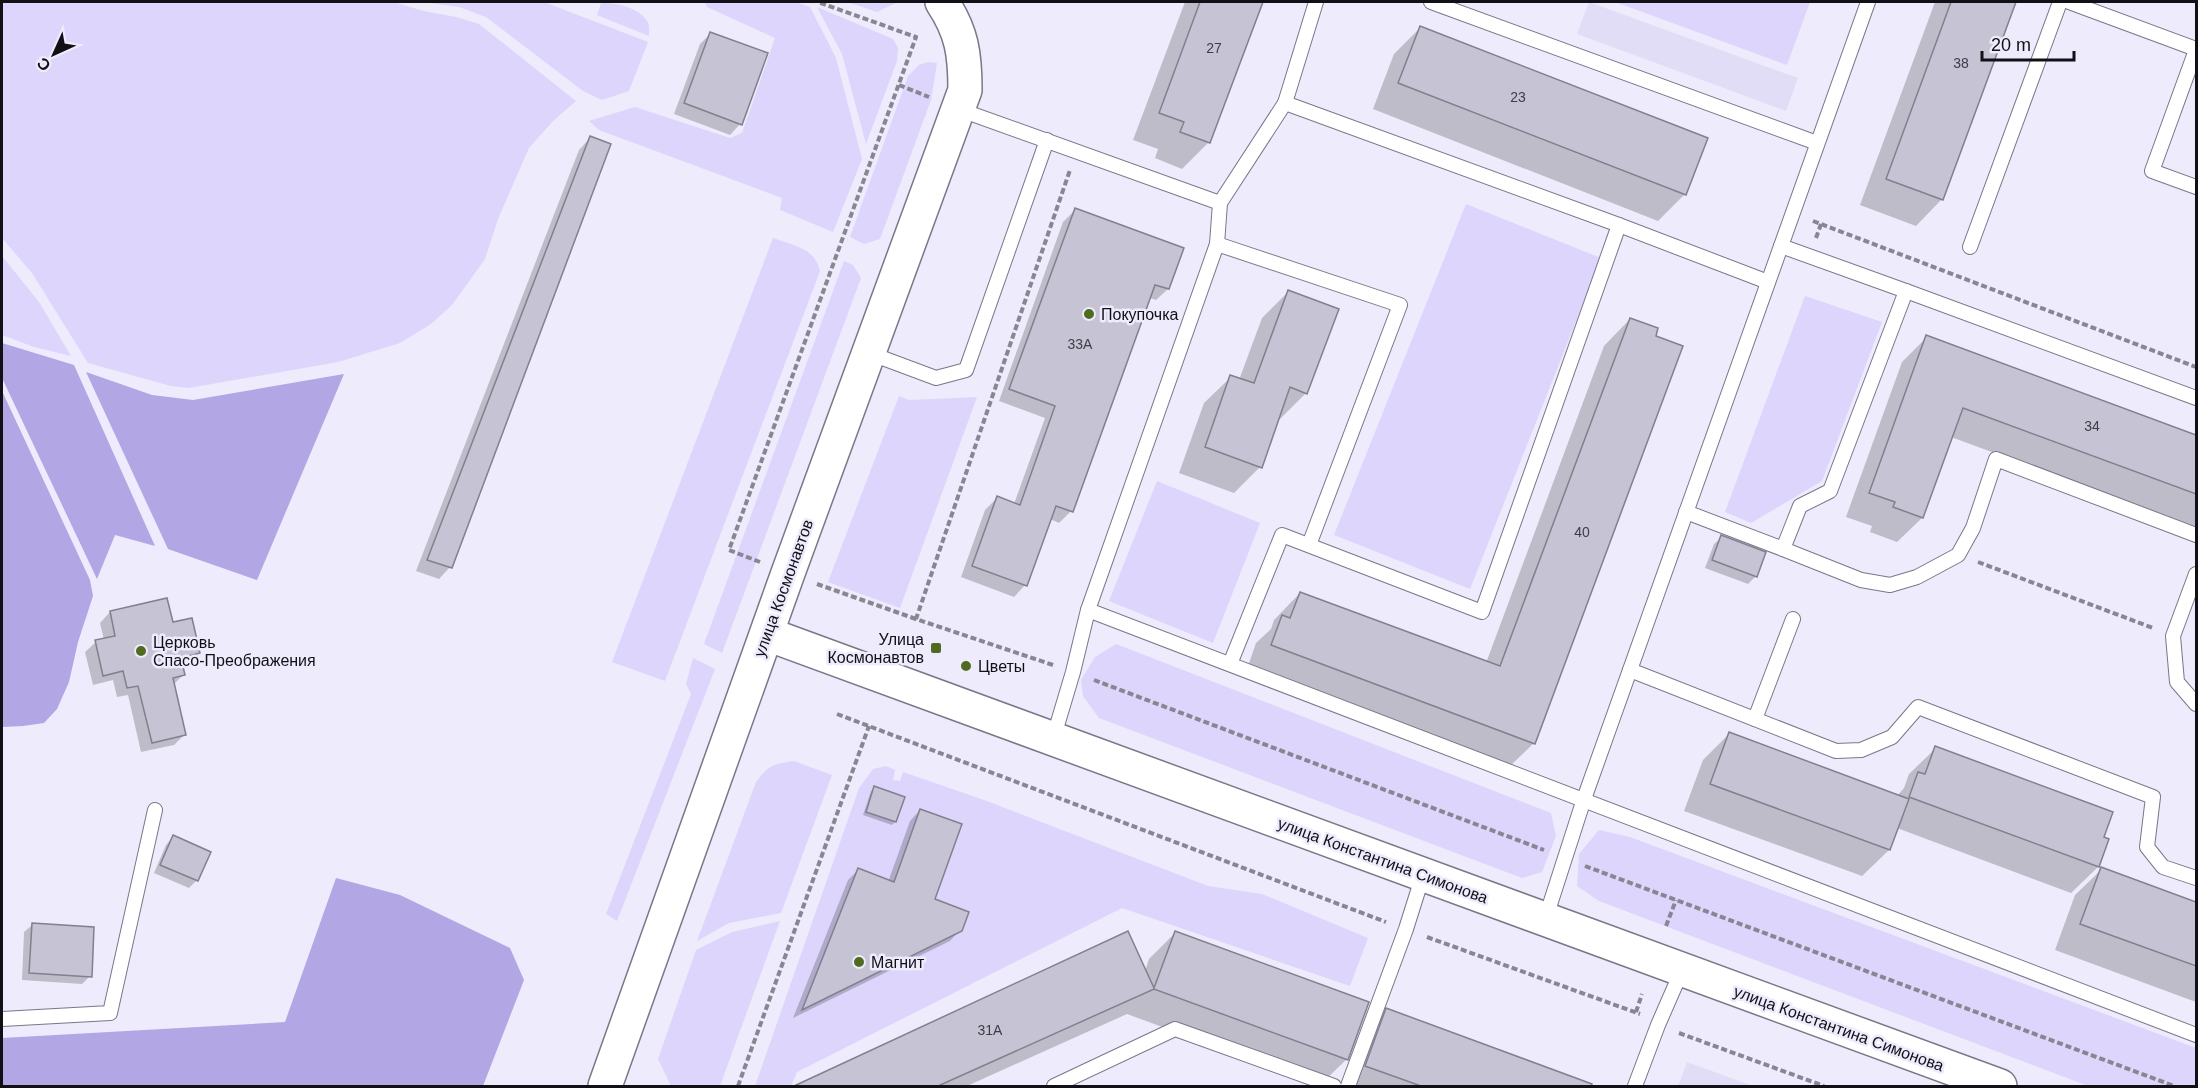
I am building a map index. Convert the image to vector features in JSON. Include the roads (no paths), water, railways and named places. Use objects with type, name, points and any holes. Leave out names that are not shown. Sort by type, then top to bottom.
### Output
[{"type":"main road","points":[[942,2],[960,36],[965,61],[961,99]]},
{"type":"main road","name":"улица Космонавтов","points":[[605,1086],[788,573],[961,99]]},
{"type":"main road","name":"улица Константина Симонова","points":[[767,634],[2000,1086]]},
{"type":"lane","points":[[1053,739],[1088,610],[1217,244],[1220,203],[1285,104],[1316,2]]},
{"type":"lane","points":[[1431,2],[1817,143]]},
{"type":"lane","points":[[1545,920],[1584,799],[1868,2]]},
{"type":"lane","points":[[1970,247],[2060,2]]},
{"type":"lane","points":[[2069,2],[2196,49],[2152,171],[2196,187]]},
{"type":"lane","points":[[961,99],[1047,140],[1220,203]]},
{"type":"lane","points":[[1285,104],[1619,225],[1768,282]]},
{"type":"lane","points":[[868,353],[936,378],[966,370],[1047,140]]},
{"type":"lane","points":[[1230,664],[1282,535],[1482,612],[1619,225]]},
{"type":"lane","points":[[1217,244],[1400,305],[1309,545]]},
{"type":"lane","points":[[1781,246],[2196,398]]},
{"type":"lane","points":[[1783,549],[1800,506],[1830,491],[1906,291]]},
{"type":"lane","points":[[1686,513],[1861,580],[1890,585],[1917,577],[1958,555],[1973,528],[1996,459],[2196,535]]},
{"type":"lane","points":[[2196,574],[2174,636],[2177,682],[2196,704]]},
{"type":"lane","points":[[1088,610],[2196,1035]]},
{"type":"lane","points":[[1755,719],[1793,619]]},
{"type":"lane","points":[[1630,670],[1836,752],[1861,750],[1892,737],[1918,707],[2153,797],[2147,847],[2163,867],[2196,878]]},
{"type":"lane","points":[[2,1019],[110,1013],[155,810]]},
{"type":"lane","points":[[1348,1086],[1406,929],[1423,875]]},
{"type":"lane","points":[[1635,1086],[1682,970]]},
{"type":"lane","points":[[1054,1086],[1175,1029],[1334,1086]]},
{"type":"place","name":"Покупочка","points":[[1089,314]]},
{"type":"place","name":"Улица Космонавтов","points":[[936,648]]},
{"type":"place","name":"Церковь Спасо-Преображения","points":[[141,651]]},
{"type":"place","name":"Цветы","points":[[966,666]]},
{"type":"place","name":"Магнит","points":[[859,962]]}]
